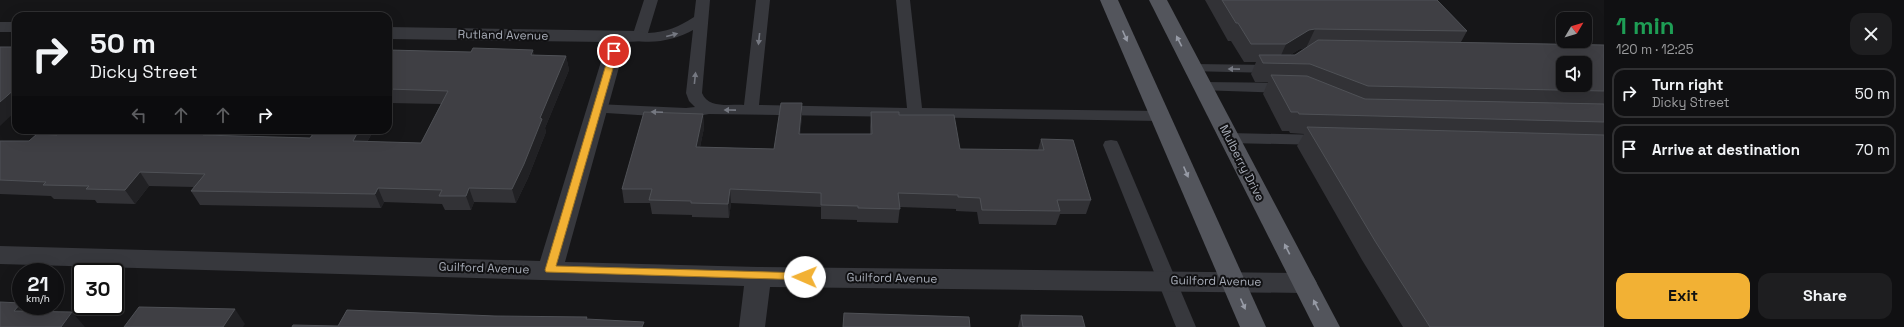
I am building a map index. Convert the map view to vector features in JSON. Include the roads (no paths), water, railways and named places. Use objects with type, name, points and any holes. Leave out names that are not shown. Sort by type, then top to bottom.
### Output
[{"type":"main road","points":[[1109,0],[1253,327]]},
{"type":"main road","name":"Mulberry Drive","points":[[1158,0],[1327,327]]},
{"type":"street","points":[[0,27],[12,27]]},
{"type":"street","name":"Rutland Avenue","points":[[392,33],[639,37]]},
{"type":"street","points":[[550,270],[618,37]]},
{"type":"street","name":"Guilford Avenue","points":[[0,255],[758,277],[1167,280],[1304,284]]},
{"type":"street","points":[[752,327],[758,277]]},
{"type":"lane","points":[[651,0],[639,37],[663,37],[679,33],[701,19]]},
{"type":"lane","points":[[703,0],[694,93],[697,101],[709,109]]},
{"type":"lane","points":[[751,110],[763,0]]},
{"type":"lane","points":[[903,0],[915,112]]},
{"type":"lane","points":[[1193,68],[1282,69],[1288,65]]},
{"type":"lane","points":[[1203,87],[1300,88],[1307,91]]},
{"type":"lane","points":[[596,110],[686,113],[709,109],[1161,116]]},
{"type":"lane","points":[[1229,138],[1337,140]]},
{"type":"lane","points":[[1111,145],[1186,327]]}]
